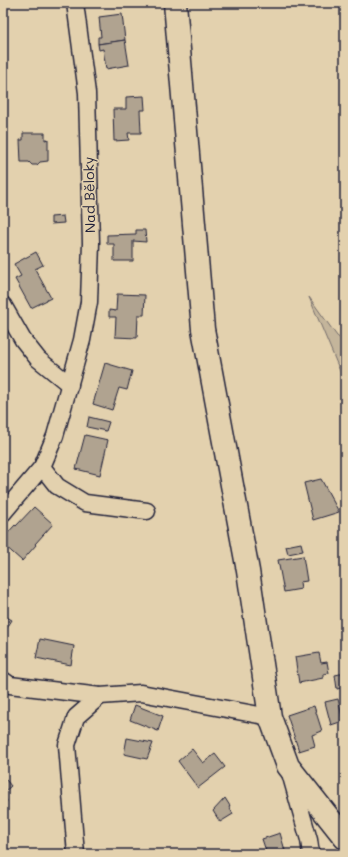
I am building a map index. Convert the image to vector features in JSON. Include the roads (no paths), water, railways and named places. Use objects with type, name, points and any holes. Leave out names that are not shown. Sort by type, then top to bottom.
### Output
[{"type":"street","name":"Nad Běloky","points":[[3,513],[42,468],[55,436],[70,385],[82,340],[89,302],[91,243],[87,93],[75,3]]},
{"type":"street","points":[[175,3],[203,329],[248,571],[270,717],[288,766],[309,840],[311,854]]},
{"type":"street","points":[[3,304],[23,340],[38,359],[70,385]]},
{"type":"street","points":[[42,468],[57,486],[85,503],[147,511]]},
{"type":"street","points":[[3,680],[10,685],[100,696],[141,693],[270,717]]},
{"type":"street","points":[[76,854],[67,745],[76,717],[100,696]]},
{"type":"street","points":[[288,766],[345,838]]}]
